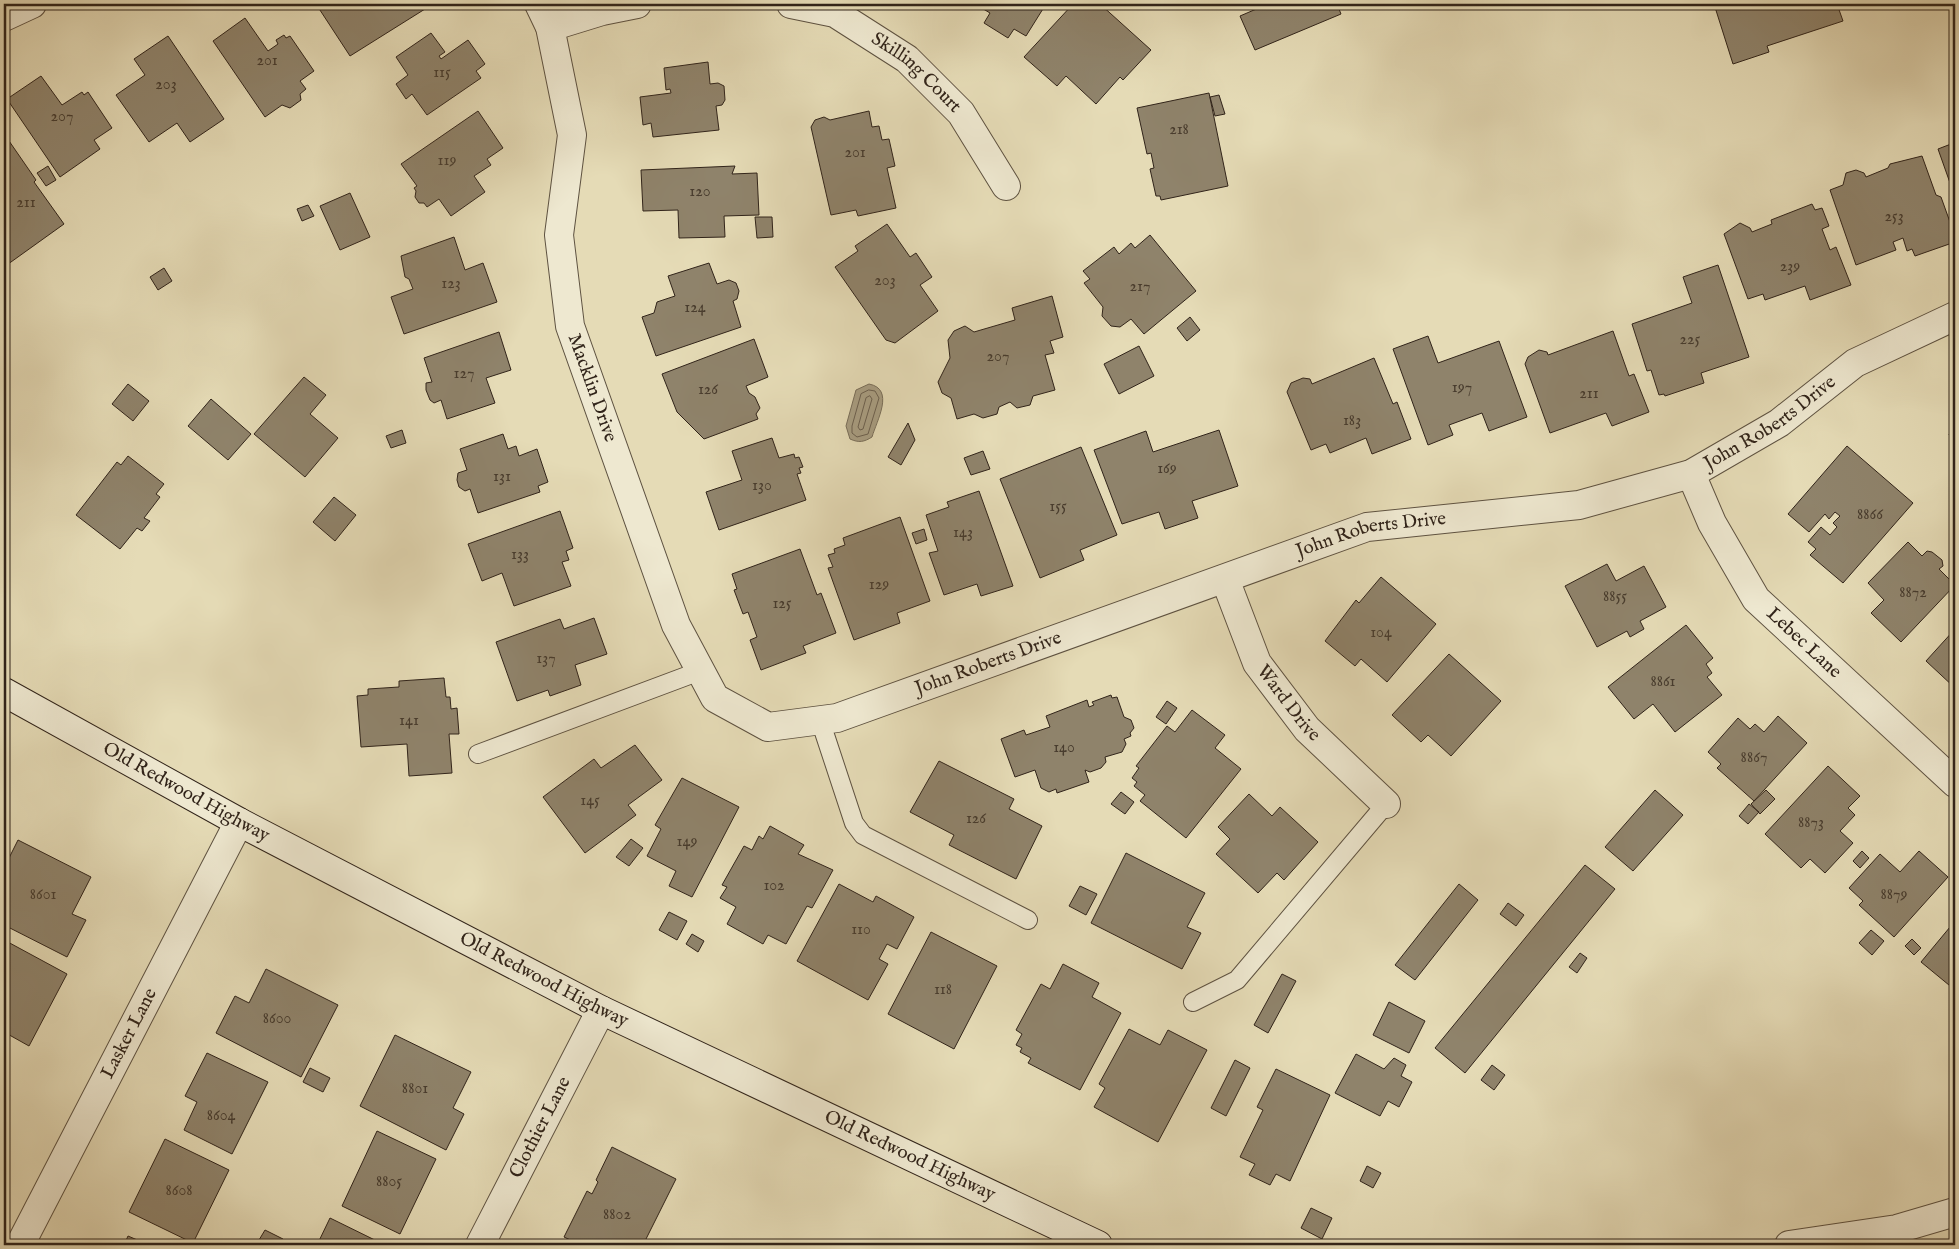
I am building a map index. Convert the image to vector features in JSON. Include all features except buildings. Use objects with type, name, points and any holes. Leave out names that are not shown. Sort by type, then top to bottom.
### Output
[{"type":"street","points":[[4,17],[32,4]]},
{"type":"street","points":[[545,15],[602,11],[637,4]]},
{"type":"street","name":"Skilling Court","points":[[791,4],[835,13],[907,60],[961,113],[1006,186]]},
{"type":"street","name":"Macklin Drive","points":[[545,15],[572,135],[558,234],[570,326],[676,625],[715,698],[768,727]]},
{"type":"street","name":"John Roberts Drive","points":[[768,727],[837,718],[1367,527],[1579,505],[1691,474],[1779,423],[1855,363],[1955,316]]},
{"type":"street","name":"Lebec Lane","points":[[1691,474],[1712,523],[1756,599],[1955,783]]},
{"type":"street","name":"Ward Drive","points":[[1225,579],[1256,663],[1306,729],[1386,804]]},
{"type":"street","name":"Old Redwood Highway","points":[[4,692],[239,822],[601,1010],[1098,1245]]},
{"type":"street","name":"Lasker Lane","points":[[20,1245],[239,822]]},
{"type":"street","name":"Clothier Lane","points":[[480,1245],[601,1010]]},
{"type":"street","points":[[1789,1245],[1898,1229],[1955,1212]]},
{"type":"lane","points":[[478,754],[700,671]]},
{"type":"lane","points":[[820,720],[854,823],[863,835],[1028,920]]},
{"type":"lane","points":[[1193,1002],[1237,980],[1386,804]]},
{"type":"water","points":[[869,384],[877,387],[881,392],[883,398],[882,406],[872,437],[864,441],[856,441],[850,439],[846,426],[856,390]]}]
